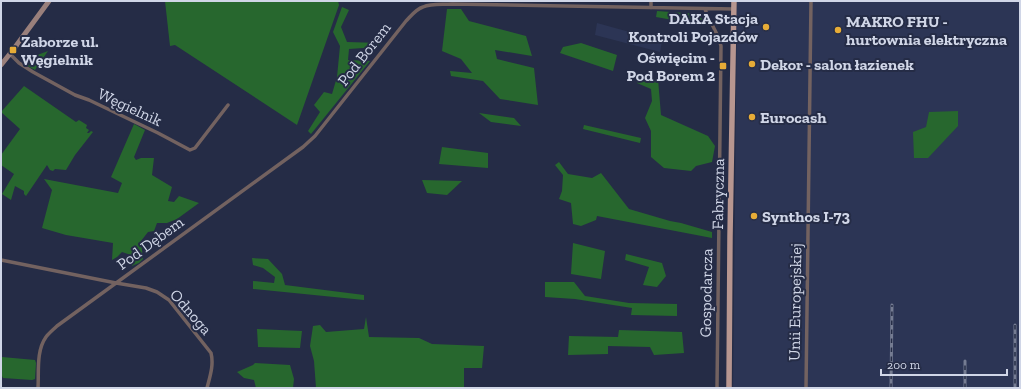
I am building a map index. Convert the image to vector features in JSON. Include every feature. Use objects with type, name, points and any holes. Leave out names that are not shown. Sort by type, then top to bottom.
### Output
[{"type":"main road","name":"Fabryczna","points":[[729,388],[734,1]]},
{"type":"street","points":[[1,64],[49,1]]},
{"type":"street","points":[[651,1],[651,8]]},
{"type":"street","name":"Unii Europejskiej","points":[[806,388],[810,1]]},
{"type":"street","name":"Pod Borem","points":[[294,154],[315,136],[406,21],[423,6],[452,4],[533,3],[651,8],[734,9]]},
{"type":"street","name":"Gospodarcza","points":[[705,9],[720,39],[721,46],[718,388]]},
{"type":"street","name":"Węgielnik","points":[[10,54],[19,63],[32,72],[75,95],[89,100],[158,133],[190,150],[196,148],[228,105]]},
{"type":"street","name":"Pod Dębem","points":[[1,260],[116,283],[294,154]]},
{"type":"street","points":[[38,388],[40,352],[42,342],[46,336],[57,326],[116,283]]},
{"type":"street","name":"Odnoga","points":[[116,283],[146,288],[157,292],[169,300],[211,353],[211,371],[207,388]]},
{"type":"shaded area","points":[[737,1],[1020,1],[1020,388],[733,388]]},
{"type":"shaded area","points":[[597,23],[662,41],[660,52],[595,35]]},
{"type":"green space","points":[[165,1],[338,1],[339,5],[297,125],[175,45],[170,46]]},
{"type":"green space","points":[[342,7],[349,10],[341,27],[347,42],[380,43],[378,47],[349,49],[348,60],[370,61],[311,134],[308,131],[320,112],[314,105],[324,92],[332,94],[337,77],[340,46],[333,32]]},
{"type":"green space","points":[[447,9],[461,9],[469,21],[526,36],[532,56],[495,50],[497,59],[534,68],[538,105],[500,99],[483,81],[451,76],[450,71],[472,73],[461,59],[442,51]]},
{"type":"green space","points":[[657,11],[699,14],[706,26],[656,17]]},
{"type":"green space","points":[[581,43],[617,55],[613,71],[560,53],[563,47]]},
{"type":"green space","points":[[48,51],[35,70],[24,64],[32,57]]},
{"type":"green space","points":[[638,77],[658,79],[661,115],[708,136],[715,146],[712,162],[696,166],[691,171],[664,168],[651,157],[651,131],[645,118],[652,101],[651,89],[637,83]]},
{"type":"green space","points":[[24,86],[76,122],[79,120],[87,125],[86,128],[89,130],[87,133],[91,131],[93,132],[75,155],[66,170],[55,169],[53,171],[50,170],[47,165],[26,196],[24,191],[15,186],[11,200],[2,194],[14,174],[1,165],[1,155],[20,129],[1,112]]},
{"type":"green space","points":[[958,111],[958,126],[928,158],[914,158],[913,132],[926,127],[929,112]]},
{"type":"green space","points":[[479,113],[514,118],[521,126],[491,122]]},
{"type":"green space","points":[[134,124],[145,130],[134,157],[136,160],[141,158],[154,158],[152,175],[172,187],[168,201],[174,202],[179,196],[199,203],[177,219],[167,223],[157,223],[154,231],[148,232],[141,241],[143,259],[139,263],[132,266],[134,256],[122,252],[112,260],[113,243],[66,235],[42,228],[52,190],[44,179],[118,193],[122,183],[111,177]]},
{"type":"green space","points":[[584,125],[641,138],[640,143],[583,129]]},
{"type":"green space","points":[[442,147],[488,153],[488,168],[439,164]]},
{"type":"green space","points":[[559,162],[568,174],[592,178],[601,173],[629,209],[712,232],[712,238],[597,216],[596,220],[581,226],[573,224],[571,203],[559,199],[562,191],[563,175],[555,165]]},
{"type":"green space","points":[[422,180],[462,181],[447,195],[427,193]]},
{"type":"green space","points":[[573,243],[605,251],[601,279],[571,274]]},
{"type":"green space","points":[[626,254],[662,263],[666,276],[657,287],[643,285],[649,267],[625,260]]},
{"type":"green space","points":[[252,258],[268,259],[282,274],[285,285],[364,295],[364,300],[253,289],[253,281],[274,283],[275,277],[263,268],[253,265]]},
{"type":"green space","points":[[545,282],[574,282],[585,296],[629,303],[677,304],[677,316],[631,315],[632,308],[575,299],[545,297]]},
{"type":"green space","points":[[366,317],[369,337],[419,338],[432,344],[484,346],[482,368],[464,368],[464,388],[316,388],[314,361],[310,346],[313,326],[320,325],[326,332],[364,329]]},
{"type":"green space","points":[[257,329],[302,331],[300,348],[258,347]]},
{"type":"green space","points":[[619,330],[682,332],[684,353],[654,355],[650,347],[608,346],[608,354],[568,355],[569,336],[618,337]]},
{"type":"green space","points":[[2,357],[35,360],[35,379],[3,378]]},
{"type":"green space","points":[[255,363],[290,365],[294,379],[293,388],[256,388],[254,380],[244,378],[237,372]]},
{"type":"railway","points":[[891,388],[892,305]]},
{"type":"railway","points":[[1015,325],[1015,388]]},
{"type":"railway","points":[[965,361],[965,388]]},
{"type":"place","name":"DAKA Stacja Kontroli Pojazdów","points":[[766,27]]},
{"type":"place","name":"MAKRO FHU - hurtownia elektryczna","points":[[838,30]]},
{"type":"place","name":"Zaborze ul. Węgielnik","points":[[13,50]]},
{"type":"place","name":"Dekor - salon łazienek","points":[[752,64]]},
{"type":"place","name":"Oświęcim - Pod Borem 2","points":[[723,66]]},
{"type":"place","name":"Eurocash","points":[[752,117]]},
{"type":"place","name":"Synthos I-73","points":[[754,216]]}]
